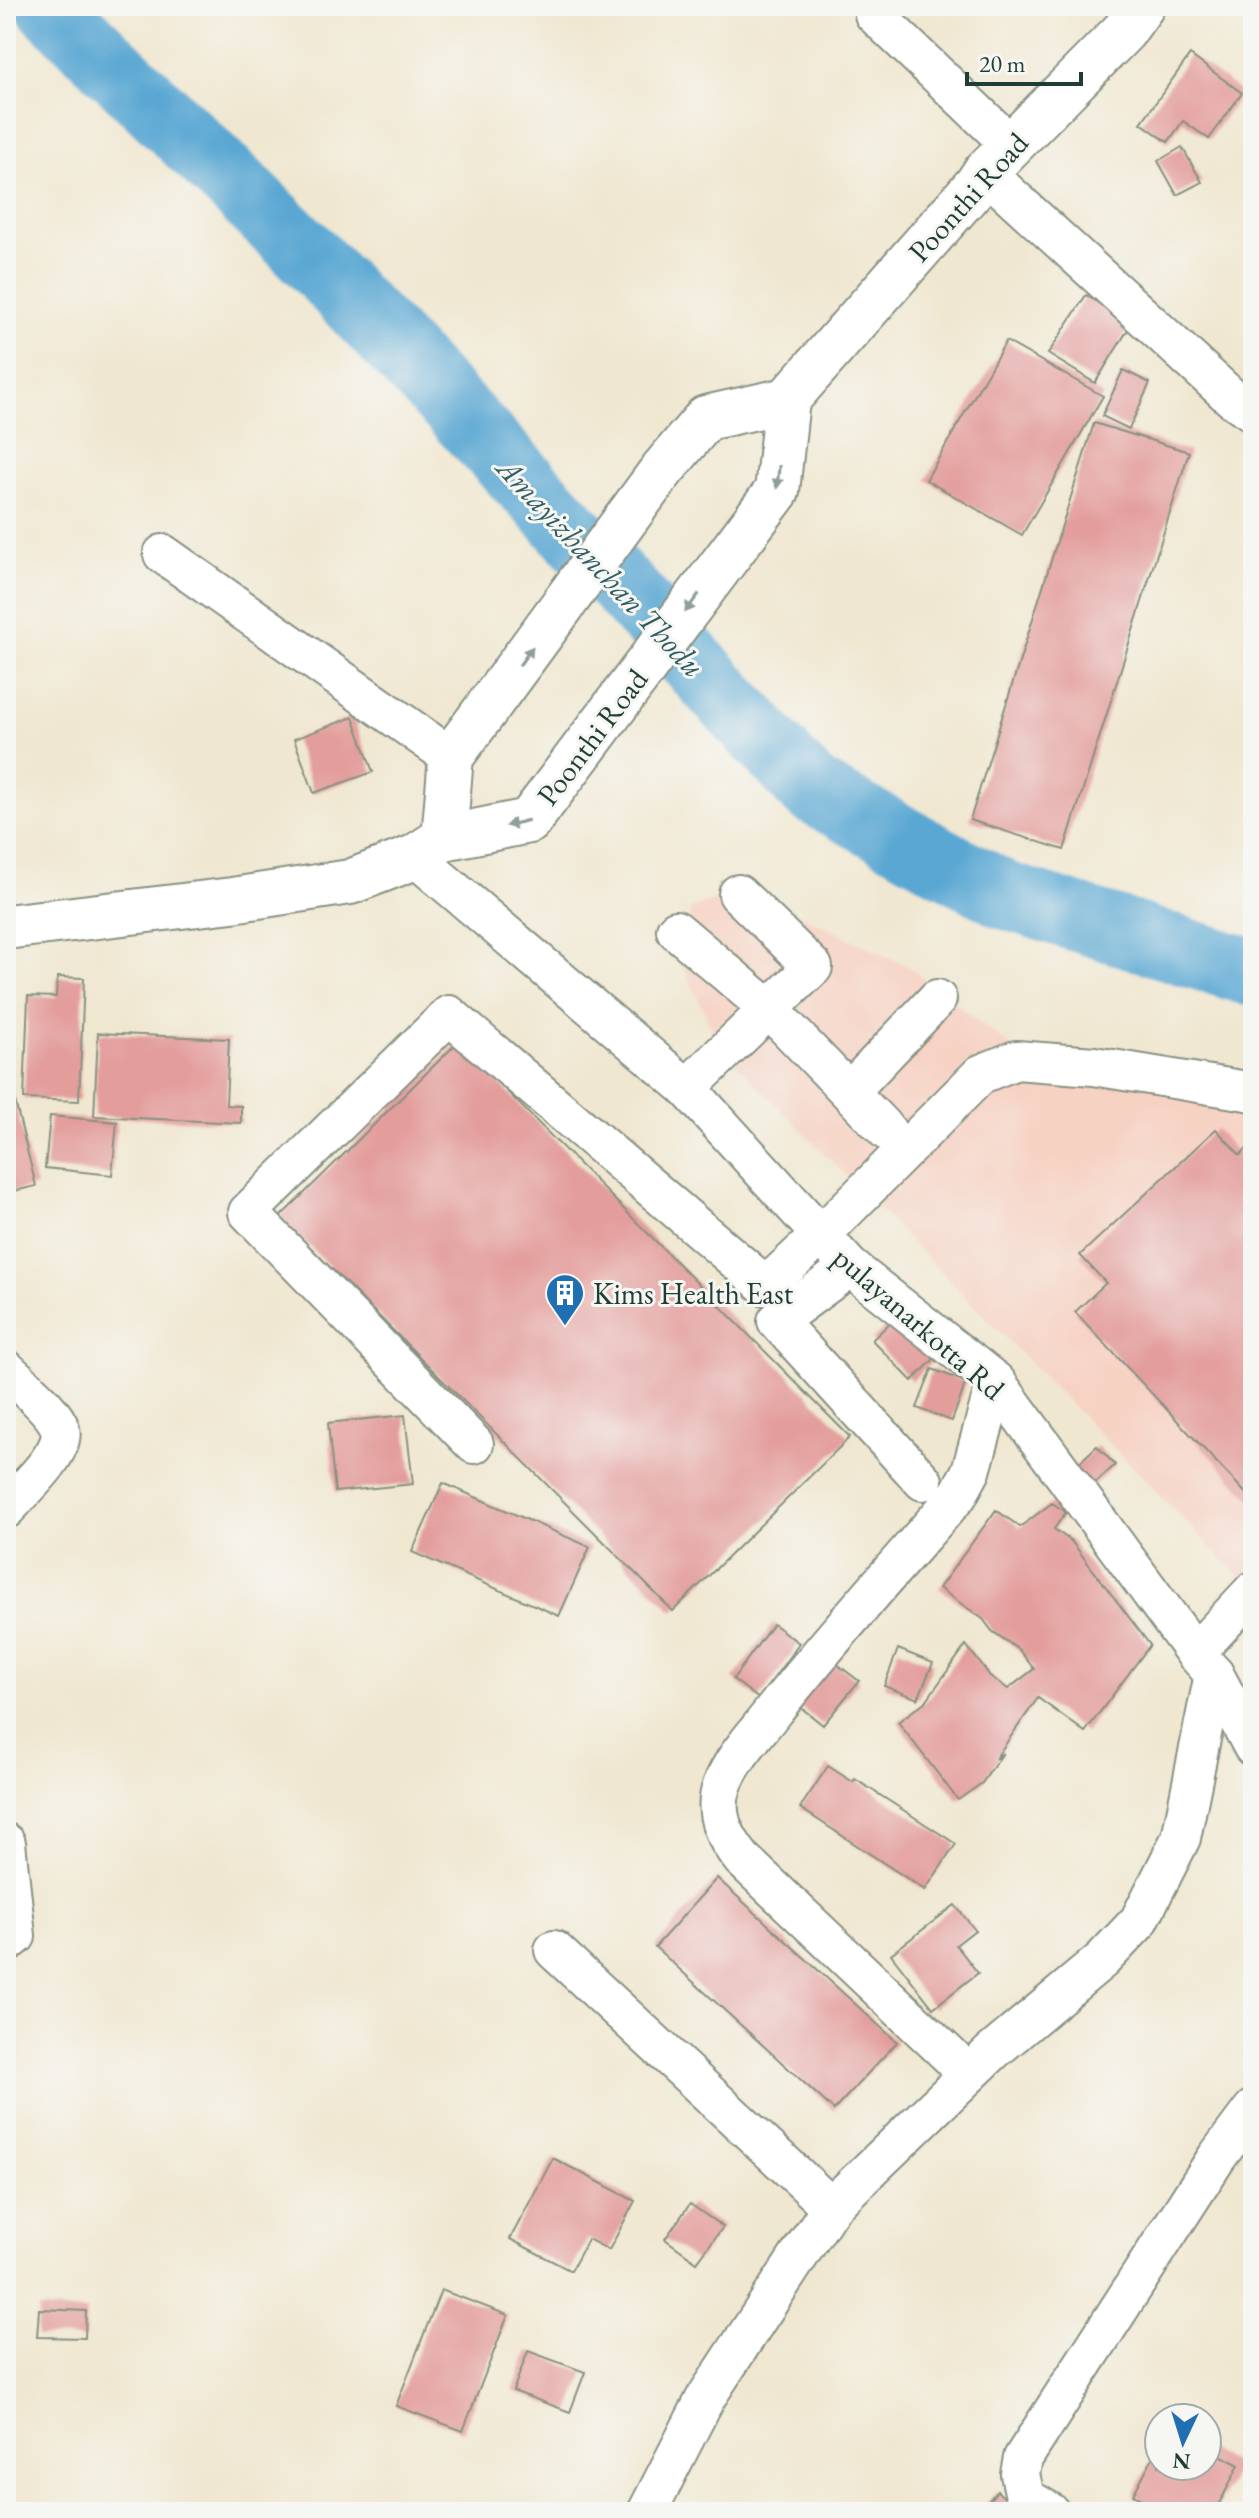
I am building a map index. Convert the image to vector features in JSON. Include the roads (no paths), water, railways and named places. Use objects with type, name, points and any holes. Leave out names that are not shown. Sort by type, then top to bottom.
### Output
[{"type":"main road","name":"Poonthi Road","points":[[6,927],[232,900],[350,882],[430,848],[529,821],[777,491],[787,400],[999,159],[1124,31],[1142,6]]},
{"type":"main road","points":[[430,848],[451,757],[662,470],[706,418],[787,400]]},
{"type":"street","points":[[874,14],[999,159],[1232,398],[1253,412]]},
{"type":"street","points":[[163,554],[451,757]]},
{"type":"street","name":"pulayanarkotta Rd","points":[[430,848],[687,1088],[850,1267],[996,1382],[1205,1664],[1253,1747]]},
{"type":"street","points":[[687,1088],[813,967],[738,894]]},
{"type":"street","points":[[676,930],[769,1009],[887,1131]]},
{"type":"street","points":[[850,1091],[937,999]]},
{"type":"street","points":[[474,1444],[248,1212],[449,1015],[776,1299]]},
{"type":"street","points":[[923,1481],[777,1321],[776,1299],[821,1235],[981,1074],[1016,1060],[1094,1066],[1253,1092]]},
{"type":"street","points":[[776,1299],[850,1267]]},
{"type":"street","points":[[6,1369],[53,1417],[60,1428],[61,1441],[52,1458],[6,1509]]},
{"type":"street","points":[[969,2074],[742,1859],[725,1837],[719,1815],[720,1788],[732,1765],[801,1676],[958,1495],[971,1471],[996,1382]]},
{"type":"street","points":[[647,2512],[705,2399],[831,2207],[992,2052],[1102,1960],[1139,1921],[1181,1838],[1205,1664],[1253,1591]]},
{"type":"street","points":[[6,1843],[16,1936],[6,1944]]},
{"type":"street","points":[[554,1950],[831,2207]]},
{"type":"street","points":[[1050,2512],[1025,2497],[1020,2474],[1023,2458],[1217,2157],[1253,2109]]},
{"type":"waterway","name":"Amayizhanchan Thodu","points":[[50,6],[304,251],[542,500],[810,789],[1004,895],[1253,973]]},
{"type":"place","name":"Kims Health East","points":[[565,1327]]}]
